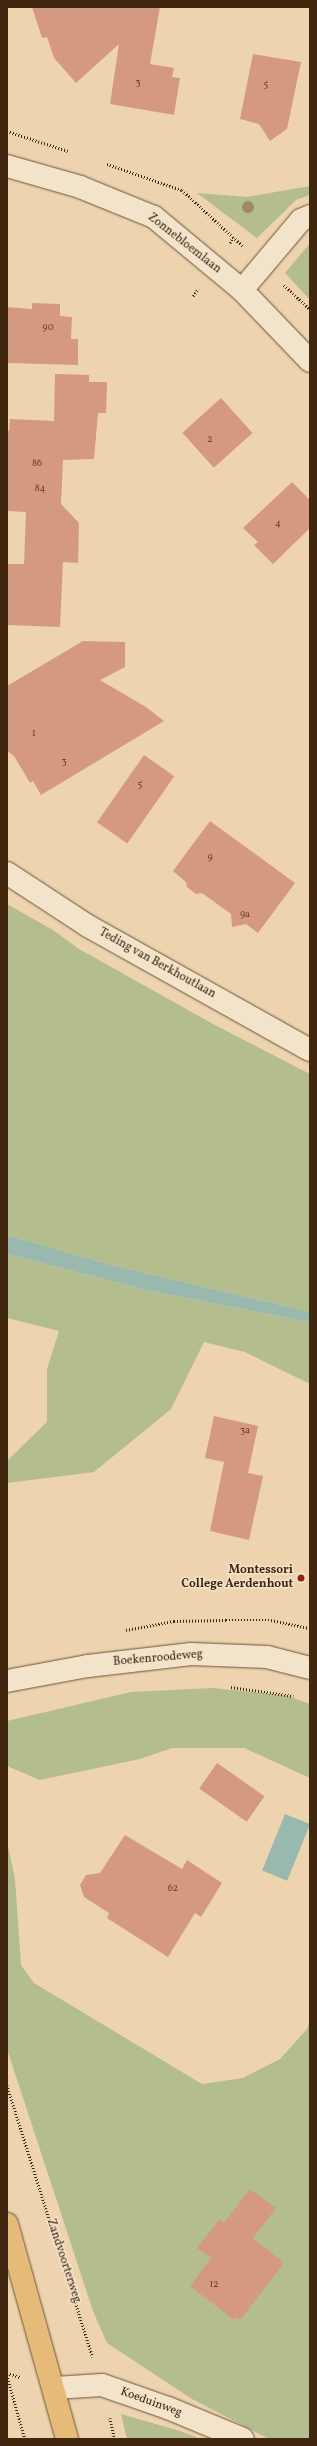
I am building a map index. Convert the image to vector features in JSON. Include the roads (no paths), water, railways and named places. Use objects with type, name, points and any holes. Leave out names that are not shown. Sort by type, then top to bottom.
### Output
[{"type":"main road","points":[[7,2224],[55,2388],[67,2439]]},
{"type":"street","name":"Zonnebloemlaan","points":[[7,166],[80,187],[154,217],[242,290],[310,361]]},
{"type":"street","points":[[242,290],[301,220],[310,216]]},
{"type":"street","name":"Teding van Berkhoutlaan","points":[[7,873],[88,926],[310,1050]]},
{"type":"street","name":"Boekenroodeweg","points":[[7,1681],[88,1666],[191,1654],[267,1657],[310,1668]]},
{"type":"street","name":"Koeduinweg","points":[[55,2388],[102,2385],[168,2408],[243,2439]]},
{"type":"water","points":[[7,1235],[107,1264],[310,1312],[310,1322],[151,1291],[7,1254]]},
{"type":"water","points":[[285,1814],[310,1824],[287,1881],[262,1871]]},
{"type":"place","name":"Montessori College Aerdenhout","points":[[301,1578]]}]
